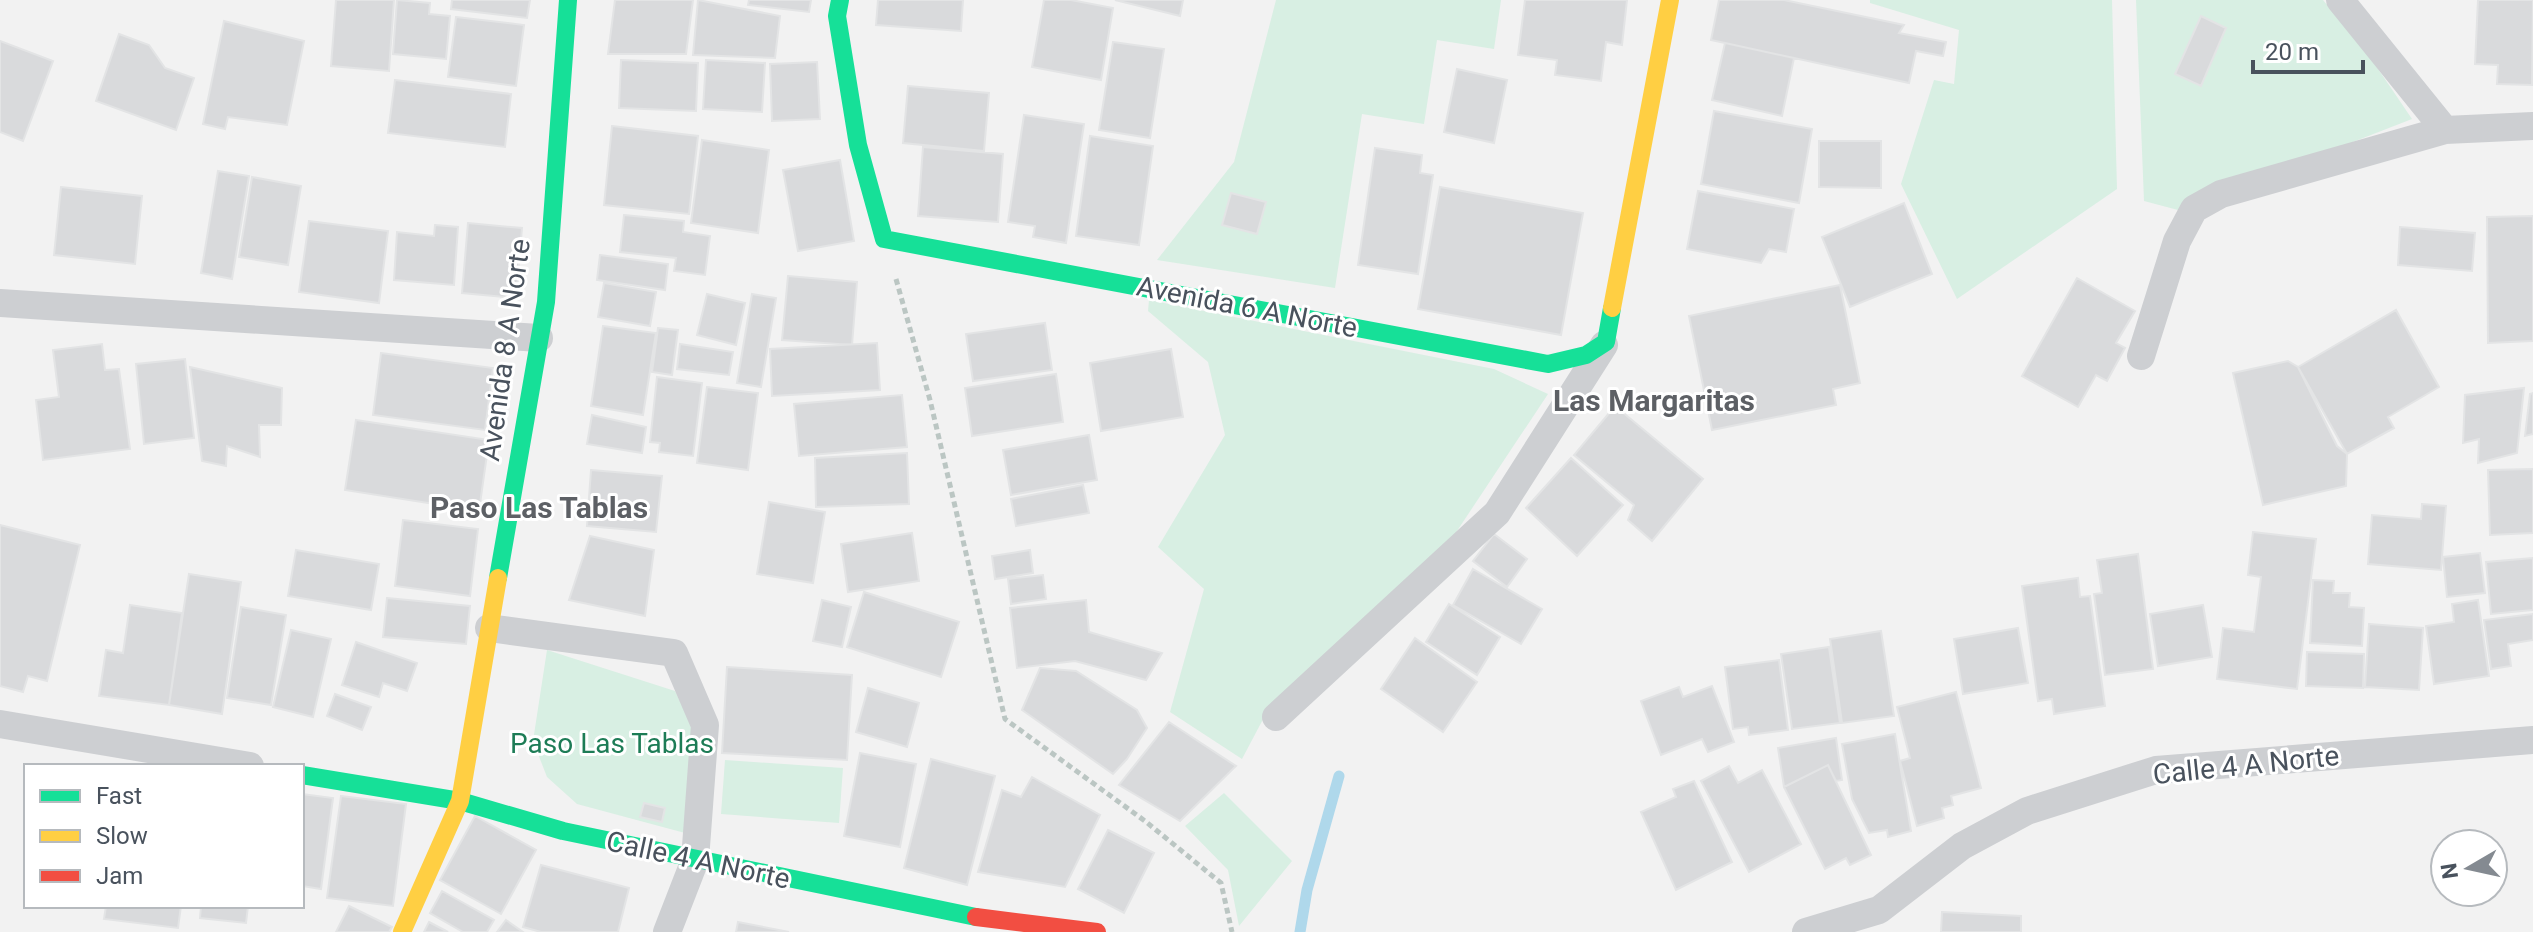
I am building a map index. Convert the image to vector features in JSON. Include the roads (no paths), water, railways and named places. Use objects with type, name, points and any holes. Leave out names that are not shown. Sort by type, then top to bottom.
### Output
[{"type":"street","name":"Avenida 8 A Norte","points":[[402,932],[460,801],[546,302],[568,0]]},
{"type":"street","name":"Avenida 6 A Norte","points":[[840,0],[837,16],[858,145],[884,239],[1548,364],[1586,355],[1606,342]]},
{"type":"street","points":[[1276,717],[1497,513],[1606,342],[1670,0]]},
{"type":"street","points":[[2340,0],[2445,130]]},
{"type":"street","points":[[2141,356],[2177,241],[2194,209],[2221,194],[2445,130],[2533,126]]},
{"type":"street","points":[[0,303],[539,338]]},
{"type":"street","points":[[489,628],[674,653],[705,725],[695,860],[667,932]]},
{"type":"street","points":[[0,724],[238,764]]},
{"type":"street","name":"Calle 4 A Norte","points":[[1806,932],[1879,921],[1962,846],[2027,811],[2156,770],[2533,740]]},
{"type":"street","name":"Calle 4 A Norte","points":[[304,775],[460,801],[563,831],[980,918],[1097,932]]},
{"type":"waterway","points":[[1300,932],[1307,890],[1339,776]]},
{"type":"district","name":"Las Margaritas","points":[[1654,400]]},
{"type":"district","name":"Paso Las Tablas","points":[[539,507]]}]
